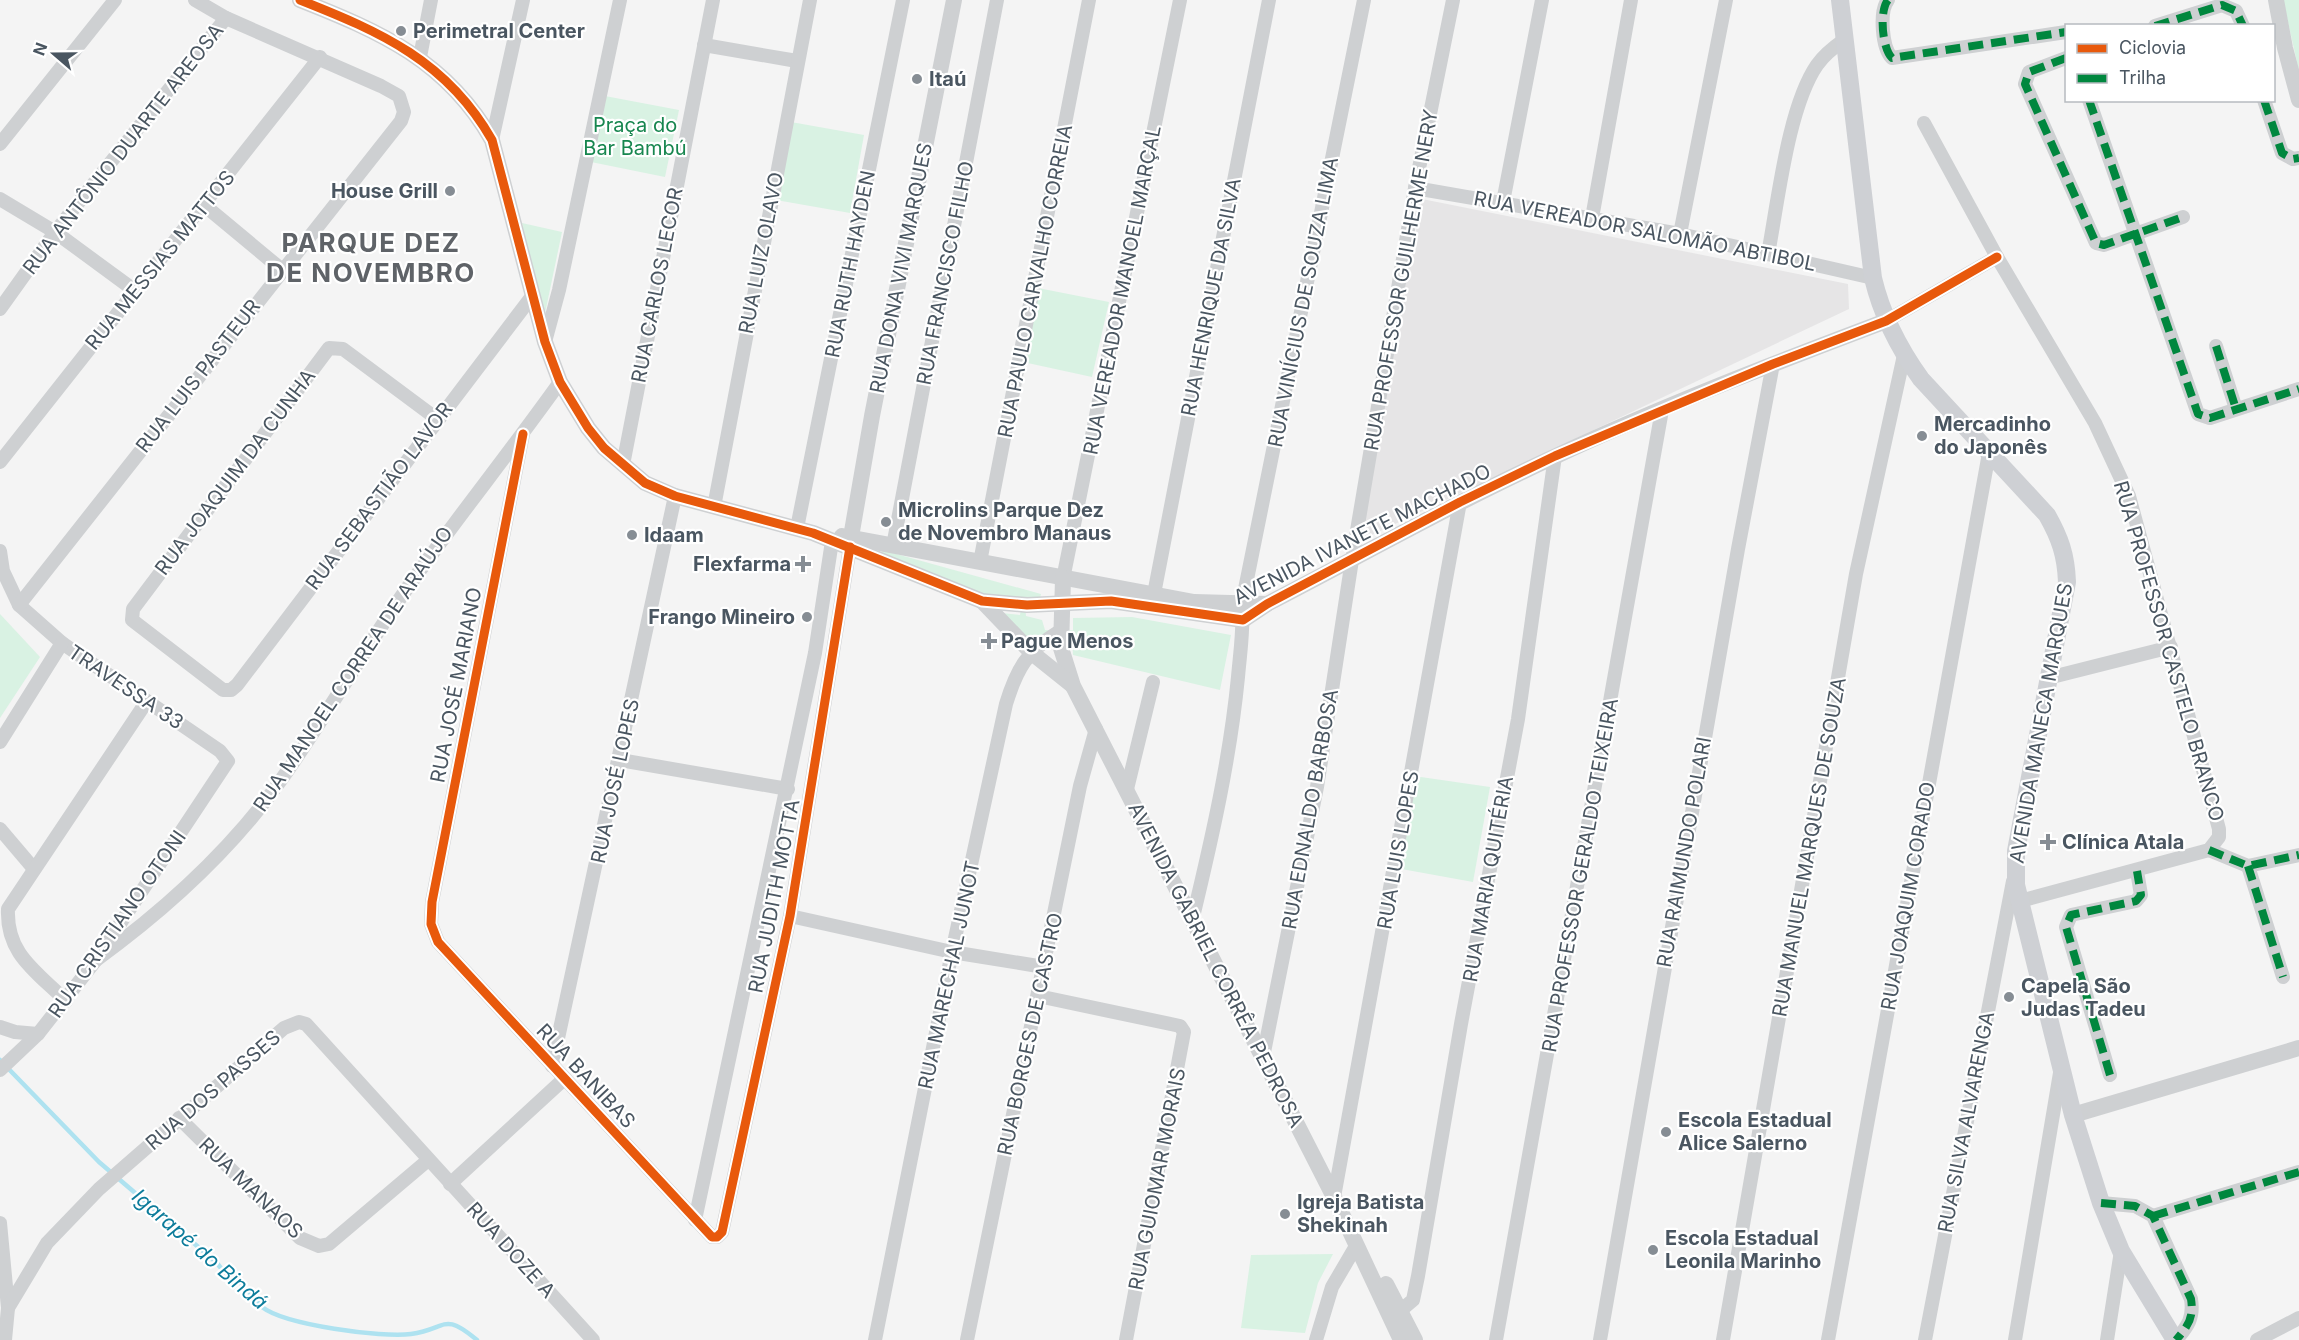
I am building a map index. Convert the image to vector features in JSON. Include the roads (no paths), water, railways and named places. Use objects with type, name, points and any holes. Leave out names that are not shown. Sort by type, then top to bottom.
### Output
[{"type":"main road","name":"AVENIDA MANECA MARQUES","points":[[1840,0],[1873,278],[1886,321],[1904,355],[1921,379],[2047,515],[2060,538],[2067,558],[2067,582],[2016,851],[2015,870],[2020,901],[2073,1115],[2102,1203],[2121,1251],[2176,1340]]},
{"type":"street","points":[[0,144],[116,0]]},
{"type":"street","points":[[195,0],[226,18],[320,57]]},
{"type":"street","name":"AVENIDA IVANETE MACHADO","points":[[300,0],[329,6],[420,57],[457,92],[492,140],[545,342],[560,382],[588,428],[623,465],[645,483],[675,496],[797,528],[826,538],[893,546],[1243,612]]},
{"type":"street","points":[[420,57],[431,0]]},
{"type":"street","points":[[492,140],[523,0]]},
{"type":"street","points":[[545,342],[559,290],[620,0]]},
{"type":"street","name":"RUA CARLOS LECOR","points":[[623,465],[712,0]]},
{"type":"street","name":"RUA LUIZ OLAVO","points":[[714,507],[810,0]]},
{"type":"street","name":"RUA RUTH HAYDEN","points":[[797,528],[903,0]]},
{"type":"street","name":"RUA DONA VIVI MARQUES","points":[[851,542],[954,0]]},
{"type":"street","name":"RUA FRANCISCO FILHO","points":[[893,546],[997,0]]},
{"type":"street","name":"RUA PAULO CARVALHO CORREIA","points":[[980,562],[1089,0]]},
{"type":"street","name":"RUA VEREADOR MANOEL MARÇAL","points":[[1063,579],[1180,0]]},
{"type":"street","name":"RUA HENRIQUE DA SILVA","points":[[1154,594],[1269,0]]},
{"type":"street","name":"RUA VINÍCIUS DE SOUZA LIMA","points":[[1192,917],[1217,817],[1235,706],[1243,612],[1364,0]]},
{"type":"street","name":"RUA PROFESSOR GUILHERME NERY","points":[[1352,560],[1415,188],[1453,0]]},
{"type":"street","points":[[1503,202],[1542,0]]},
{"type":"street","points":[[1592,218],[1631,0]]},
{"type":"street","points":[[1680,234],[1726,0]]},
{"type":"street","points":[[1888,0],[1883,8],[1886,48],[1892,58],[2065,32]]},
{"type":"street","points":[[2276,0],[2285,48],[2299,99]]},
{"type":"street","points":[[2162,24],[2222,5],[2236,11],[2242,24]]},
{"type":"street","name":"RUA ANTÔNIO DUARTE AREOSA","points":[[0,309],[55,232],[226,18]]},
{"type":"street","points":[[1768,254],[1796,112],[1817,65],[1828,51],[1844,40]]},
{"type":"street","points":[[704,45],[797,61]]},
{"type":"street","name":"RUA LUIS PASTEUR","points":[[19,605],[281,269],[401,121],[404,112],[399,96],[320,57]]},
{"type":"street","name":"RUA MESSIAS MATTOS","points":[[0,462],[320,57]]},
{"type":"street","points":[[2065,59],[2029,72],[2025,84],[2096,243],[2104,244],[2183,217]]},
{"type":"street","points":[[2090,102],[2198,414],[2210,418],[2299,390]]},
{"type":"street","points":[[2265,102],[2282,153],[2292,159],[2299,158]]},
{"type":"street","name":"RUA PROFESSOR CASTELO BRANCO","points":[[1924,123],[1997,257],[2113,458],[2129,496],[2219,829],[2219,837],[2209,850],[2020,901]]},
{"type":"street","name":"RUA VEREADOR SALOMÃO ABTIBOL","points":[[1415,188],[1680,234],[1873,278]]},
{"type":"street","points":[[0,198],[55,232],[134,290]]},
{"type":"street","points":[[204,205],[281,269]]},
{"type":"street","points":[[1886,321],[1997,257]]},
{"type":"street","name":"RUA SEBASTIÃO LAVOR","points":[[223,690],[231,690],[237,685],[533,295]]},
{"type":"street","name":"AVENIDA IVANETE MACHADO","points":[[851,542],[982,601],[1027,605],[1131,603],[1219,618],[1267,604],[1460,502],[1555,456],[1773,364],[1886,321]]},
{"type":"street","points":[[2216,346],[2236,409]]},
{"type":"street","name":"RUA JOAQUIM DA CUNHA","points":[[223,690],[135,624],[132,620],[133,609],[323,354],[329,348],[343,349],[437,419]]},
{"type":"street","name":"RUA MANUEL MARQUES DE SOUZA","points":[[1723,1340],[1854,585],[1904,355]]},
{"type":"street","name":"RUA RAIMUNDO POLARI","points":[[1600,1340],[1642,1087],[1773,364]]},
{"type":"street","name":"RUA MANOEL CORREA DE ARAÚJO","points":[[96,960],[145,925],[238,834],[281,780],[368,645],[450,526],[523,434],[560,382]]},
{"type":"street","name":"RUA PROFESSOR GERALDO TEIXEIRA","points":[[1496,1340],[1662,410]]},
{"type":"street","name":"RUA JOSÉ MARIANO","points":[[438,942],[431,924],[432,902],[523,434]]},
{"type":"street","name":"RUA JOAQUIM CORADO","points":[[1828,1340],[1989,453]]},
{"type":"street","name":"RUA MARIA QUITÉRIA","points":[[1406,1306],[1518,718],[1555,456]]},
{"type":"street","name":"RUA JOSÉ LOPES","points":[[552,1065],[620,760],[675,496]]},
{"type":"street","name":"RUA LUIS LOPES","points":[[1334,1197],[1460,502]]},
{"type":"street","name":"RUA JUDITH MOTTA","points":[[695,1220],[815,653],[826,538]]},
{"type":"street","name":"RUA JUDITH MOTTA","points":[[707,1233],[717,1237],[722,1232],[790,916],[851,542]]},
{"type":"street","points":[[0,551],[3,571],[19,605]]},
{"type":"street","points":[[933,579],[947,556]]},
{"type":"street","name":"RUA EDNALDO BARBOSA","points":[[1263,1057],[1317,787],[1352,560]]},
{"type":"street","name":"AVENIDA GABRIEL CORRÊA PEDROSA","points":[[1063,579],[1061,648],[1073,686],[1334,1197],[1401,1340]]},
{"type":"street","name":"AVENIDA GABRIEL CORRÊA PEDROSA","points":[[982,601],[1032,653],[1073,686]]},
{"type":"street","name":"TRAVESSA 33","points":[[19,605],[62,643],[220,751],[228,761],[225,769]]},
{"type":"street","name":"RUA MARECHAL JUNOT","points":[[875,1340],[952,952],[1006,704],[1014,677],[1032,653],[1060,631]]},
{"type":"street","points":[[0,742],[62,643]]},
{"type":"street","points":[[2048,678],[2171,647]]},
{"type":"street","points":[[1127,789],[1153,682]]},
{"type":"street","points":[[66,1000],[24,960],[12,944],[7,929],[8,909],[147,701]]},
{"type":"street","name":"RUA BORGES DE CASTRO","points":[[967,1340],[1080,786],[1096,729]]},
{"type":"street","points":[[620,760],[788,789]]},
{"type":"street","name":"RUA CRISTIANO OTONI","points":[[0,1070],[38,1034],[96,960],[225,769]]},
{"type":"street","points":[[0,829],[34,869]]},
{"type":"street","points":[[2209,850],[2248,866],[2299,855]]},
{"type":"street","points":[[2248,866],[2283,977]]},
{"type":"street","name":"RUA SILVA ALVARENGA","points":[[1924,1340],[2015,870]]},
{"type":"street","points":[[2110,1075],[2066,927],[2071,915],[2136,901],[2141,895],[2137,871]]},
{"type":"street","points":[[790,916],[952,952],[1044,967]]},
{"type":"street","name":"RUA BANIBAS","points":[[438,942],[707,1233]]},
{"type":"street","name":"RUA GUIOMAR MORAIS","points":[[1038,996],[1180,1026],[1184,1038],[1126,1340]]},
{"type":"street","name":"RUA DOS PASSES","points":[[8,1308],[47,1244],[102,1186],[284,1028],[299,1022],[306,1024],[428,1161]]},
{"type":"street","points":[[0,1027],[15,1032],[38,1034]]},
{"type":"street","points":[[2073,1115],[2299,1048]]},
{"type":"street","points":[[2015,1340],[2061,1068]]},
{"type":"street","points":[[450,1184],[564,1079]]},
{"type":"street","name":"RUA MANAOS","points":[[179,1118],[300,1238],[319,1246],[329,1244],[428,1161]]},
{"type":"street","name":"RUA DOZE A","points":[[428,1161],[593,1340]]},
{"type":"street","points":[[2153,1216],[2299,1172]]},
{"type":"street","points":[[2102,1203],[2135,1206],[2153,1216],[2191,1299],[2193,1311],[2190,1325],[2176,1340]]},
{"type":"street","points":[[0,1223],[8,1308],[5,1340]]},
{"type":"street","points":[[1316,1340],[1332,1287],[1356,1246]]},
{"type":"street","name":"AVENIDA GABRIEL CORRÊA PEDROSA","points":[[1356,1246],[1406,1306],[1414,1340]]},
{"type":"street","points":[[2107,1340],[2121,1251]]},
{"type":"street","points":[[2257,1340],[2299,1318]]},
{"type":"waterway","name":"Igarapé do Bindá","points":[[0,1060],[99,1162],[225,1272],[243,1285],[262,1307],[312,1325],[379,1334],[411,1334],[450,1324],[466,1331],[477,1340]]},
{"type":"place","name":"Perimetral Center","points":[[401,31]]},
{"type":"place","name":"Itaú","points":[[917,79]]},
{"type":"place","name":"House Grill","points":[[450,191]]},
{"type":"place","name":"Mercadinho do Japonês","points":[[1922,436]]},
{"type":"place","name":"Microlins Parque Dez de Novembro Manaus","points":[[886,522]]},
{"type":"place","name":"Idaam","points":[[632,535]]},
{"type":"place","name":"Flexfarma","points":[[803,564]]},
{"type":"place","name":"Frango Mineiro","points":[[807,617]]},
{"type":"place","name":"Pague Menos","points":[[989,641]]},
{"type":"place","name":"Clínica Atala","points":[[2048,842]]},
{"type":"place","name":"Capela São Judas Tadeu","points":[[2009,997]]},
{"type":"place","name":"Escola Estadual Alice Salerno","points":[[1666,1132]]},
{"type":"place","name":"Igreja Batista Shekinah","points":[[1285,1214]]},
{"type":"place","name":"Escola Estadual Leonila Marinho","points":[[1653,1250]]},
{"type":"district","name":"PARQUE DEZ DE NOVEMBRO","points":[[371,257]]},
{"type":"park label","name":"Praça do Bar Bambú","points":[[635,136]]}]
